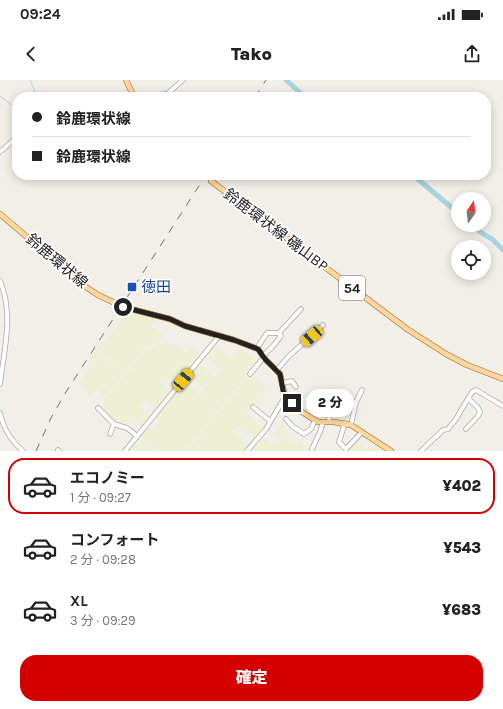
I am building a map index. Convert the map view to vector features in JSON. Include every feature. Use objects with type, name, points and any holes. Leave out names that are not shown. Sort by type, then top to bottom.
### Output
[{"type":"main road","points":[[126,80],[132,92]]},
{"type":"main road","name":"鈴鹿環状線 磯山BP","points":[[211,181],[407,329],[446,354],[467,365],[503,379]]},
{"type":"main road","name":"鈴鹿環状線","points":[[0,214],[86,287],[98,295],[117,304]]},
{"type":"main road","points":[[123,307],[170,319],[185,326],[251,345],[258,349],[277,370],[283,383],[285,397],[302,412],[318,422],[345,423],[351,425],[391,451]]},
{"type":"street","points":[[169,92],[183,80]]},
{"type":"street","points":[[0,152],[12,141]]},
{"type":"street","points":[[0,281],[5,293],[8,313],[0,384]]},
{"type":"street","points":[[250,374],[276,342],[280,336],[280,333],[301,309]]},
{"type":"street","points":[[277,370],[323,325]]},
{"type":"street","points":[[259,345],[266,333],[280,333]]},
{"type":"street","points":[[125,451],[219,336]]},
{"type":"street","points":[[283,383],[290,380],[296,388]]},
{"type":"street","points":[[351,425],[356,402],[362,390]]},
{"type":"street","points":[[422,451],[443,430],[448,429],[469,399],[472,392],[476,390],[503,406]]},
{"type":"street","points":[[247,451],[266,429],[285,397]]},
{"type":"street","points":[[466,430],[480,412],[469,399]]},
{"type":"street","points":[[330,422],[330,409],[356,402]]},
{"type":"street","points":[[253,407],[270,421]]},
{"type":"street","points":[[98,408],[114,424],[127,428],[137,436]]},
{"type":"street","points":[[0,412],[8,434],[23,451]]},
{"type":"street","points":[[286,419],[292,426],[304,434],[311,428],[315,420]]},
{"type":"street","points":[[312,449],[323,422]]},
{"type":"street","points":[[345,423],[339,442],[346,449],[362,432]]},
{"type":"street","points":[[110,434],[114,424]]},
{"type":"green space","points":[[127,310],[157,317],[151,327],[163,336],[159,342],[145,348],[125,372],[97,349],[103,340],[107,340]]},
{"type":"green space","points":[[162,343],[176,345],[186,353],[192,347],[201,355],[176,386],[165,377],[160,383],[171,391],[156,410],[144,400],[139,405],[151,416],[142,427],[131,418],[125,425],[118,419],[114,423],[99,407],[145,351]]},
{"type":"green space","points":[[214,344],[231,359],[241,347],[258,362],[185,451],[157,451],[139,436],[148,426],[154,429],[159,423],[154,418],[183,381],[200,395],[205,389],[188,375],[198,363],[215,377],[221,371],[204,356]]},
{"type":"green space","points":[[96,350],[125,373],[105,397],[97,390],[90,398],[80,381],[92,363],[91,358]]},
{"type":"green space","points":[[250,374],[267,388],[246,414],[263,428],[255,440],[237,426],[232,432],[249,446],[245,451],[187,451]]},
{"type":"green space","points":[[282,424],[287,427],[285,430],[288,432],[286,435],[296,444],[299,440],[313,451],[248,451],[261,436],[271,445],[278,437],[274,433]]},
{"type":"green space","points":[[138,438],[154,451],[131,451],[128,449]]},
{"type":"green space","points":[[356,441],[364,447],[371,449],[376,443],[389,451],[339,451],[342,447],[346,450]]},
{"type":"waterway","points":[[30,80],[35,92]]},
{"type":"waterway","points":[[286,80],[299,92]]},
{"type":"waterway","points":[[162,92],[168,91]]},
{"type":"waterway","points":[[0,96],[12,105]]},
{"type":"waterway","points":[[419,180],[451,207]]},
{"type":"waterway","points":[[481,232],[492,239],[503,250]]},
{"type":"railway","points":[[258,92],[266,80]]},
{"type":"railway","points":[[36,451],[51,418],[66,392],[203,180]]},
{"type":"place","name":"徳田","points":[[132,287]]},
{"type":"route","points":[[123,307],[170,319],[185,326],[251,345],[258,349],[269,364],[280,374],[283,383],[284,395],[292,403]]}]
